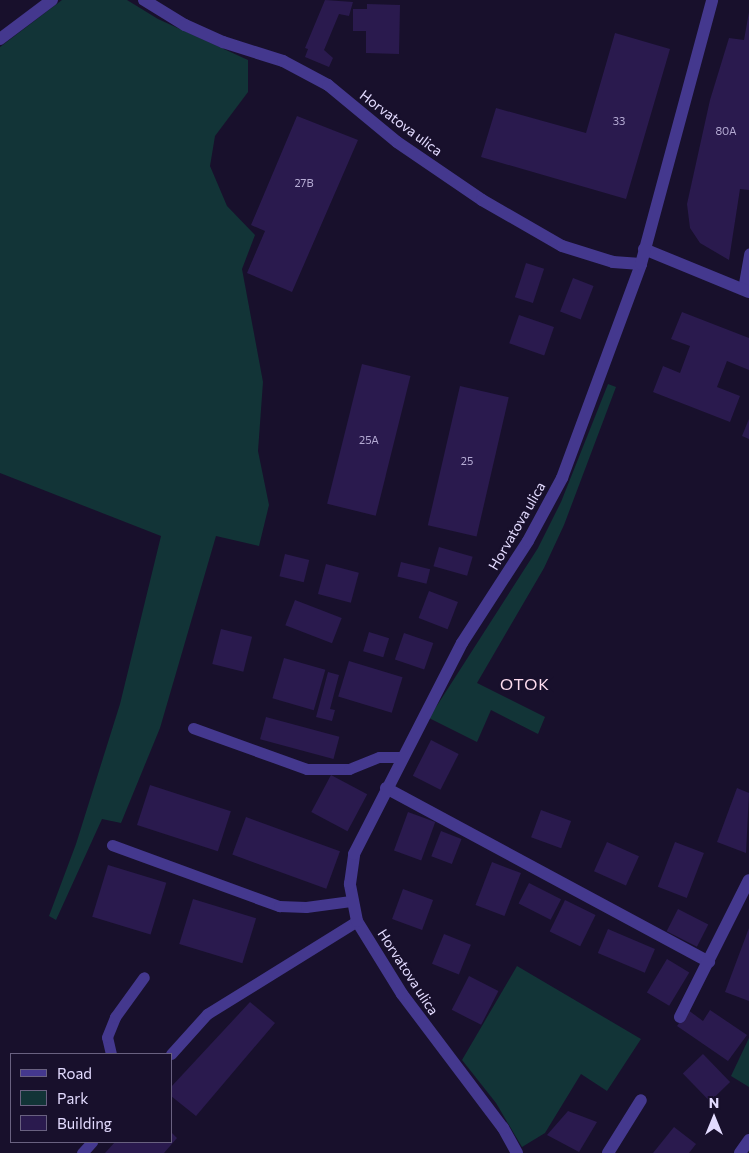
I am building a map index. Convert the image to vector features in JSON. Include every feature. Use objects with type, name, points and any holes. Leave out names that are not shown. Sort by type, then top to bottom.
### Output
[{"type":"street","points":[[0,39],[52,0]]},
{"type":"street","name":"Horvatova ulica","points":[[144,0],[184,25],[223,42],[283,61],[328,85],[397,142],[482,200],[562,246],[613,262],[641,264]]},
{"type":"street","name":"Horvatova ulica","points":[[517,1153],[503,1128],[402,994],[357,921],[351,901],[354,854],[386,788],[462,643],[528,541],[562,478],[641,264],[712,0]]},
{"type":"street","points":[[644,249],[746,290]]},
{"type":"street","points":[[386,788],[709,962]]},
{"type":"street","points":[[680,1017],[749,880]]},
{"type":"street","points":[[608,1153],[641,1100]]},
{"type":"street","points":[[740,1153],[749,1140]]},
{"type":"lane","points":[[746,290],[749,254]]},
{"type":"lane","points":[[193,728],[306,769],[349,769],[379,758],[402,758]]},
{"type":"lane","points":[[112,845],[279,906],[306,907],[351,901]]},
{"type":"lane","points":[[172,1053],[207,1014],[357,921]]},
{"type":"lane","points":[[110,1053],[108,1037],[115,1017],[144,977]]},
{"type":"lane","points":[[82,1153],[91,1143]]},
{"type":"green space","points":[[62,0],[127,0],[158,19],[248,60],[248,92],[215,136],[210,166],[227,206],[255,235],[242,269],[263,382],[258,451],[269,505],[259,546],[216,536],[160,728],[121,823],[102,819],[56,920],[49,916],[76,844],[120,704],[161,536],[0,473],[0,47]]},
{"type":"green space","points":[[608,384],[616,387],[564,525],[544,568],[477,683],[545,717],[538,734],[491,710],[477,742],[429,718],[538,548],[561,502]]},
{"type":"green space","points":[[517,966],[641,1039],[607,1091],[581,1074],[545,1133],[522,1147],[496,1103],[462,1060]]},
{"type":"green space","points":[[749,1038],[749,1087],[731,1076]]},
{"type":"building","points":[[325,0],[353,2],[349,16],[339,14],[324,50],[333,58],[329,67],[305,57],[308,49],[305,48]]},
{"type":"building","points":[[367,4],[400,5],[399,54],[366,53],[366,31],[353,31],[353,9],[367,9]]},
{"type":"building","points":[[749,12],[749,190],[740,189],[729,260],[700,243],[690,228],[687,204],[710,100],[729,38],[744,40]]},
{"type":"building","points":[[615,33],[670,49],[626,199],[481,157],[496,108],[586,133]]},
{"type":"building","points":[[297,116],[358,140],[292,292],[247,273],[265,231],[251,225]]},
{"type":"building","points":[[526,263],[544,269],[533,303],[515,297]]},
{"type":"building","points":[[573,278],[594,286],[581,319],[560,312]]},
{"type":"building","points":[[682,312],[749,338],[749,370],[727,361],[717,387],[740,396],[730,422],[653,392],[663,366],[680,373],[690,346],[671,339]]},
{"type":"building","points":[[519,315],[554,327],[544,355],[509,343]]},
{"type":"building","points":[[362,364],[411,376],[376,516],[327,504]]},
{"type":"building","points":[[460,386],[509,397],[477,537],[428,525]]},
{"type":"building","points":[[749,419],[749,439],[742,436]]},
{"type":"building","points":[[439,547],[473,557],[467,576],[433,566]]},
{"type":"building","points":[[285,554],[309,560],[304,582],[279,576]]},
{"type":"building","points":[[401,562],[430,569],[426,584],[397,577]]},
{"type":"building","points":[[326,564],[359,573],[351,603],[318,594]]},
{"type":"building","points":[[429,591],[458,602],[448,629],[419,618]]},
{"type":"building","points":[[295,600],[342,618],[332,643],[285,625]]},
{"type":"building","points":[[221,629],[252,637],[243,672],[212,664]]},
{"type":"building","points":[[369,632],[389,638],[383,657],[363,651]]},
{"type":"building","points":[[404,633],[433,643],[424,670],[395,659]]},
{"type":"building","points":[[284,658],[325,670],[314,710],[272,698]]},
{"type":"building","points":[[349,661],[403,677],[392,713],[338,696]]},
{"type":"building","points":[[328,672],[339,675],[330,709],[335,710],[332,721],[316,717]]},
{"type":"building","points":[[266,717],[339,737],[333,759],[260,739]]},
{"type":"building","points":[[431,740],[459,754],[440,790],[413,776]]},
{"type":"building","points":[[331,775],[367,794],[347,831],[311,812]]},
{"type":"building","points":[[150,785],[231,811],[218,851],[137,825]]},
{"type":"building","points":[[737,788],[749,793],[746,853],[717,842]]},
{"type":"building","points":[[541,810],[571,821],[561,848],[531,837]]},
{"type":"building","points":[[408,812],[435,822],[421,860],[394,851]]},
{"type":"building","points":[[246,817],[340,851],[326,889],[232,855]]},
{"type":"building","points":[[441,831],[462,839],[452,864],[431,856]]},
{"type":"building","points":[[607,842],[639,856],[626,885],[594,871]]},
{"type":"building","points":[[675,842],[704,853],[687,898],[658,887]]},
{"type":"building","points":[[492,862],[521,873],[504,916],[476,905]]},
{"type":"building","points":[[108,865],[166,883],[151,934],[92,917]]},
{"type":"building","points":[[529,883],[561,899],[551,920],[519,903]]},
{"type":"building","points":[[403,889],[433,900],[422,930],[392,919]]},
{"type":"building","points":[[193,899],[256,918],[242,963],[179,944]]},
{"type":"building","points":[[565,900],[596,915],[580,946],[550,931]]},
{"type":"building","points":[[678,909],[708,924],[697,947],[667,931]]},
{"type":"building","points":[[749,928],[749,1001],[725,992]]},
{"type":"building","points":[[608,929],[655,949],[645,973],[598,953]]},
{"type":"building","points":[[444,934],[471,945],[459,975],[432,964]]},
{"type":"building","points":[[667,959],[689,972],[669,1006],[647,992]]},
{"type":"building","points":[[469,976],[498,991],[481,1025],[452,1010]]},
{"type":"building","points":[[250,1002],[275,1023],[196,1116],[172,1097],[172,1086]]},
{"type":"building","points":[[688,1010],[703,1021],[710,1010],[747,1035],[728,1061],[677,1026]]},
{"type":"building","points":[[703,1054],[730,1082],[710,1102],[683,1073]]},
{"type":"building","points":[[568,1111],[597,1122],[579,1152],[547,1135]]},
{"type":"building","points":[[674,1127],[696,1144],[689,1153],[653,1153]]},
{"type":"building","points":[[172,1133],[177,1138],[164,1153],[105,1153],[114,1143],[172,1143]]},
{"type":"district","name":"OTOK","points":[[525,684]]}]
